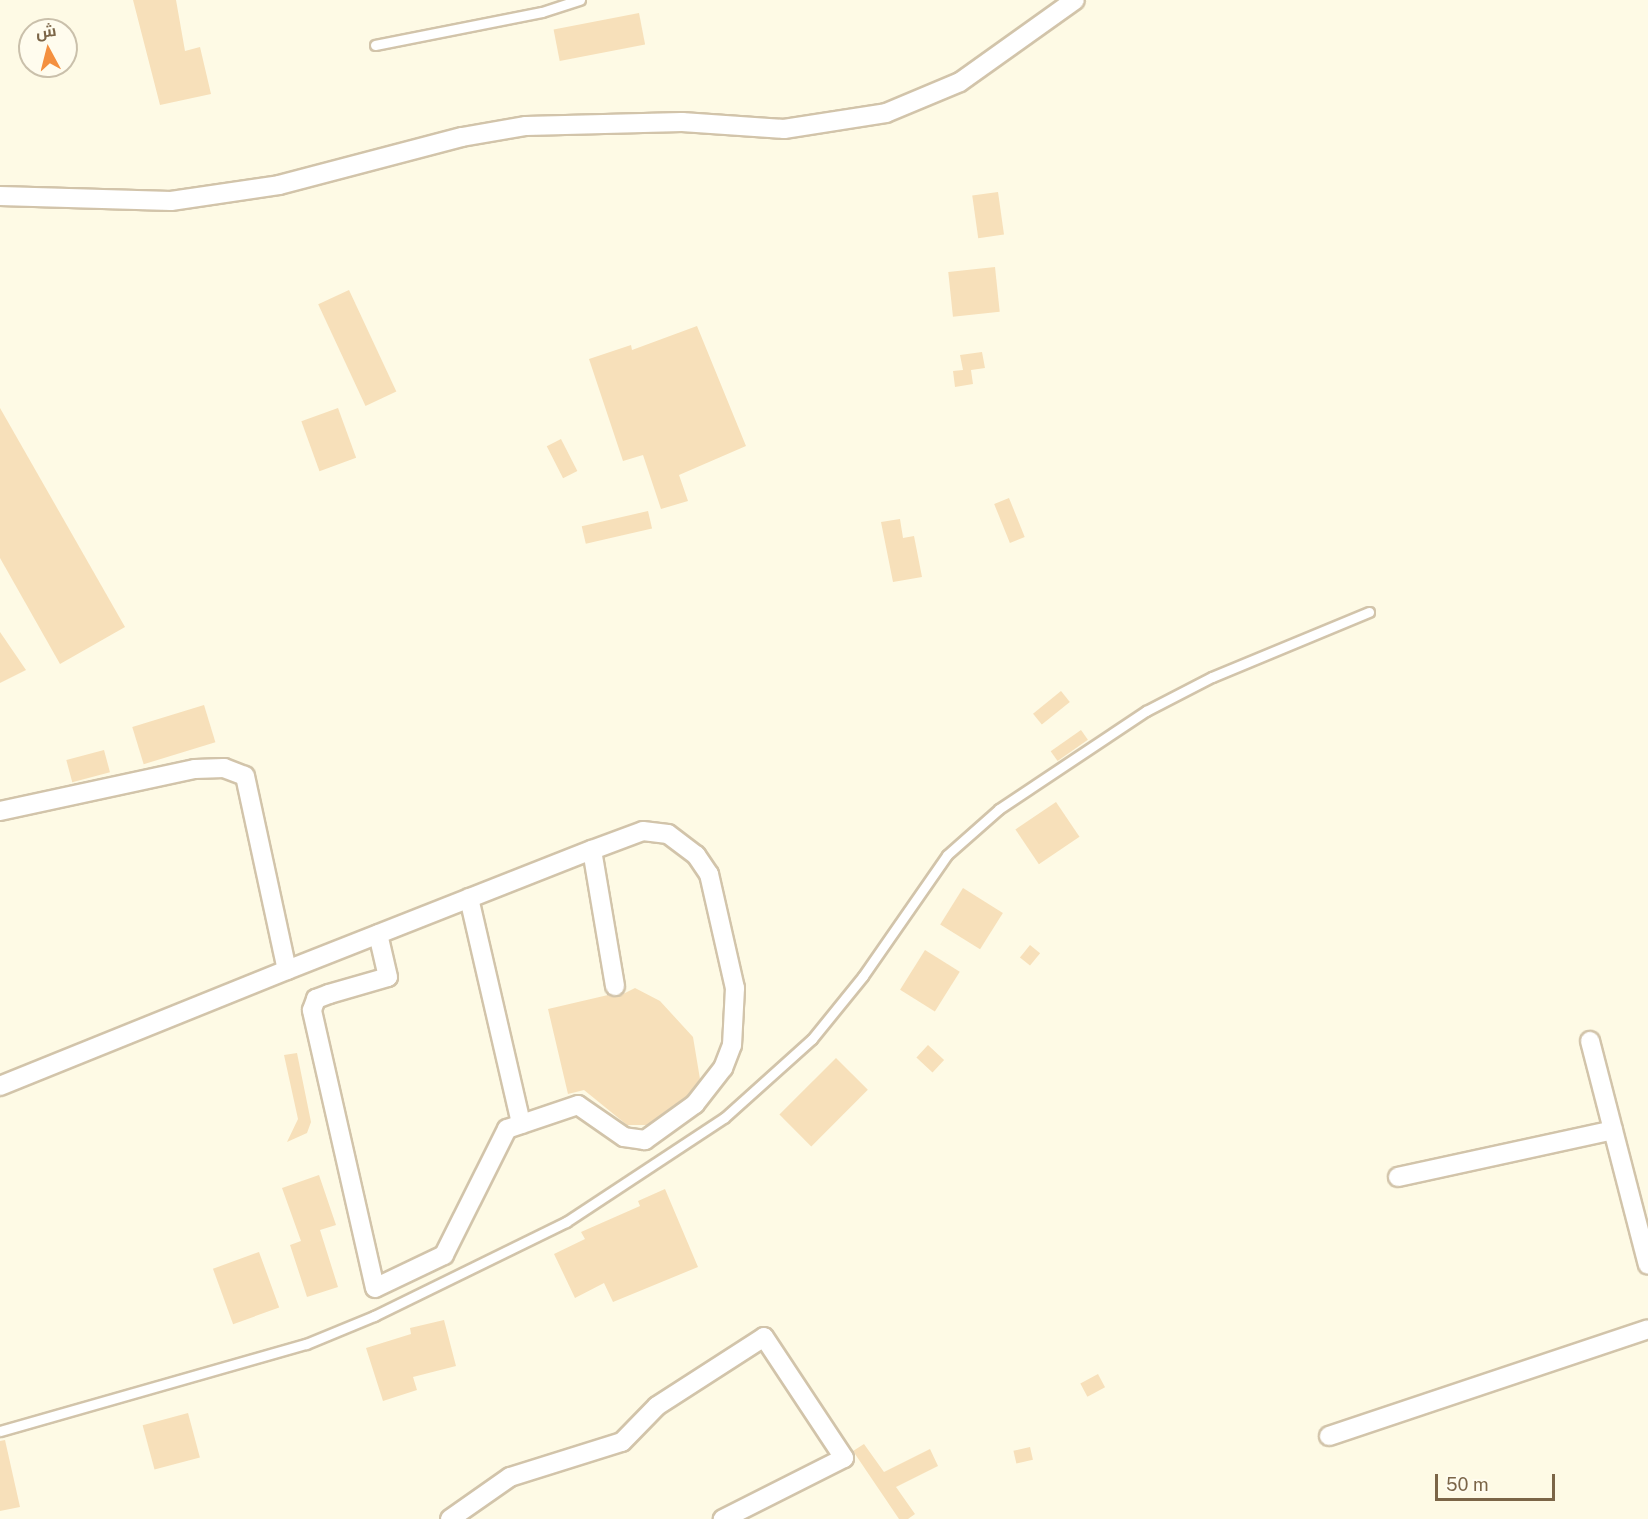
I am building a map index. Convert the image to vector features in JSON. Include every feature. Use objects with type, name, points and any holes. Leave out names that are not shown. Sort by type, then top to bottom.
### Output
[{"type":"street","points":[[0,196],[171,201],[279,185],[462,137],[526,126],[682,122],[784,129],[886,113],[960,82],[1075,0]]},
{"type":"street","points":[[0,811],[195,769],[224,768],[245,776],[286,970]]},
{"type":"street","points":[[0,1086],[469,897],[643,831],[668,834],[696,855],[708,874],[735,988],[732,1045],[723,1068],[695,1104],[645,1140],[624,1137],[578,1105],[507,1129],[444,1255],[375,1288],[312,1010],[316,999],[388,977],[378,934]]},
{"type":"street","points":[[592,849],[615,986]]},
{"type":"street","points":[[469,897],[521,1124]]},
{"type":"street","points":[[1590,1041],[1648,1265]]},
{"type":"street","points":[[1398,1177],[1613,1130]]},
{"type":"street","points":[[1329,1436],[1648,1329]]},
{"type":"street","points":[[450,1519],[510,1477],[622,1442],[657,1406],[764,1337],[844,1458],[723,1519]]},
{"type":"lane","points":[[375,45],[542,12],[580,0]]},
{"type":"lane","points":[[0,1431],[306,1344],[374,1316],[566,1222],[724,1118],[812,1039],[863,976],[947,855],[999,809],[1146,711],[1212,677],[1369,612]]},
{"type":"building","points":[[133,0],[176,0],[185,51],[200,47],[211,94],[160,105]]},
{"type":"building","points":[[639,13],[645,44],[560,61],[554,30]]},
{"type":"building","points":[[998,192],[1004,235],[978,238],[972,196]]},
{"type":"building","points":[[995,267],[1000,312],[953,317],[948,272]]},
{"type":"building","points":[[349,290],[396,392],[366,406],[318,304]]},
{"type":"building","points":[[697,326],[746,446],[679,475],[688,501],[661,509],[643,455],[623,461],[589,359],[631,345],[632,350]]},
{"type":"building","points":[[982,352],[985,368],[971,370],[973,384],[955,387],[953,371],[963,370],[960,355]]},
{"type":"building","points":[[0,408],[125,627],[60,664],[0,558]]},
{"type":"building","points":[[338,408],[356,458],[319,471],[301,421]]},
{"type":"building","points":[[561,439],[577,471],[563,478],[547,446]]},
{"type":"building","points":[[1009,498],[1025,537],[1010,543],[994,504]]},
{"type":"building","points":[[648,511],[652,529],[586,544],[582,526]]},
{"type":"building","points":[[900,519],[903,538],[914,536],[922,577],[893,582],[881,522]]},
{"type":"building","points":[[0,632],[26,670],[0,683]]},
{"type":"building","points":[[1061,691],[1070,702],[1042,725],[1033,714]]},
{"type":"building","points":[[204,705],[215,742],[144,764],[132,727]]},
{"type":"building","points":[[1081,730],[1088,740],[1058,761],[1051,751]]},
{"type":"building","points":[[104,750],[110,772],[72,782],[66,760]]},
{"type":"building","points":[[1056,802],[1079,837],[1039,864],[1015,829]]},
{"type":"building","points":[[963,888],[1003,913],[980,949],[940,924]]},
{"type":"building","points":[[1030,945],[1040,953],[1030,966],[1020,957]]},
{"type":"building","points":[[925,950],[960,972],[935,1012],[900,990]]},
{"type":"building","points":[[635,988],[660,1001],[693,1037],[700,1079],[687,1096],[647,1125],[627,1125],[584,1090],[568,1094],[548,1009],[608,995],[617,997]]},
{"type":"building","points":[[928,1045],[944,1060],[932,1072],[916,1057]]},
{"type":"building","points":[[297,1053],[311,1122],[307,1133],[287,1142],[298,1119],[284,1055]]},
{"type":"building","points":[[836,1058],[868,1090],[811,1146],[779,1115]]},
{"type":"building","points":[[319,1175],[336,1225],[320,1230],[338,1287],[307,1297],[290,1245],[301,1241],[282,1188]]},
{"type":"building","points":[[665,1189],[698,1267],[613,1302],[604,1283],[575,1298],[554,1254],[585,1239],[581,1232],[640,1206],[638,1201]]},
{"type":"building","points":[[259,1252],[279,1307],[233,1324],[213,1269]]},
{"type":"building","points":[[444,1320],[456,1366],[413,1377],[417,1390],[383,1401],[366,1348],[411,1334],[410,1328]]},
{"type":"building","points":[[1098,1374],[1105,1387],[1087,1397],[1080,1383]]},
{"type":"building","points":[[188,1413],[200,1457],[155,1470],[143,1425]]},
{"type":"building","points":[[5,1440],[20,1507],[0,1511],[0,1441]]},
{"type":"building","points":[[864,1444],[884,1472],[930,1449],[938,1466],[896,1487],[915,1514],[908,1519],[899,1519],[853,1451]]},
{"type":"building","points":[[1030,1447],[1033,1460],[1016,1463],[1013,1451]]}]
